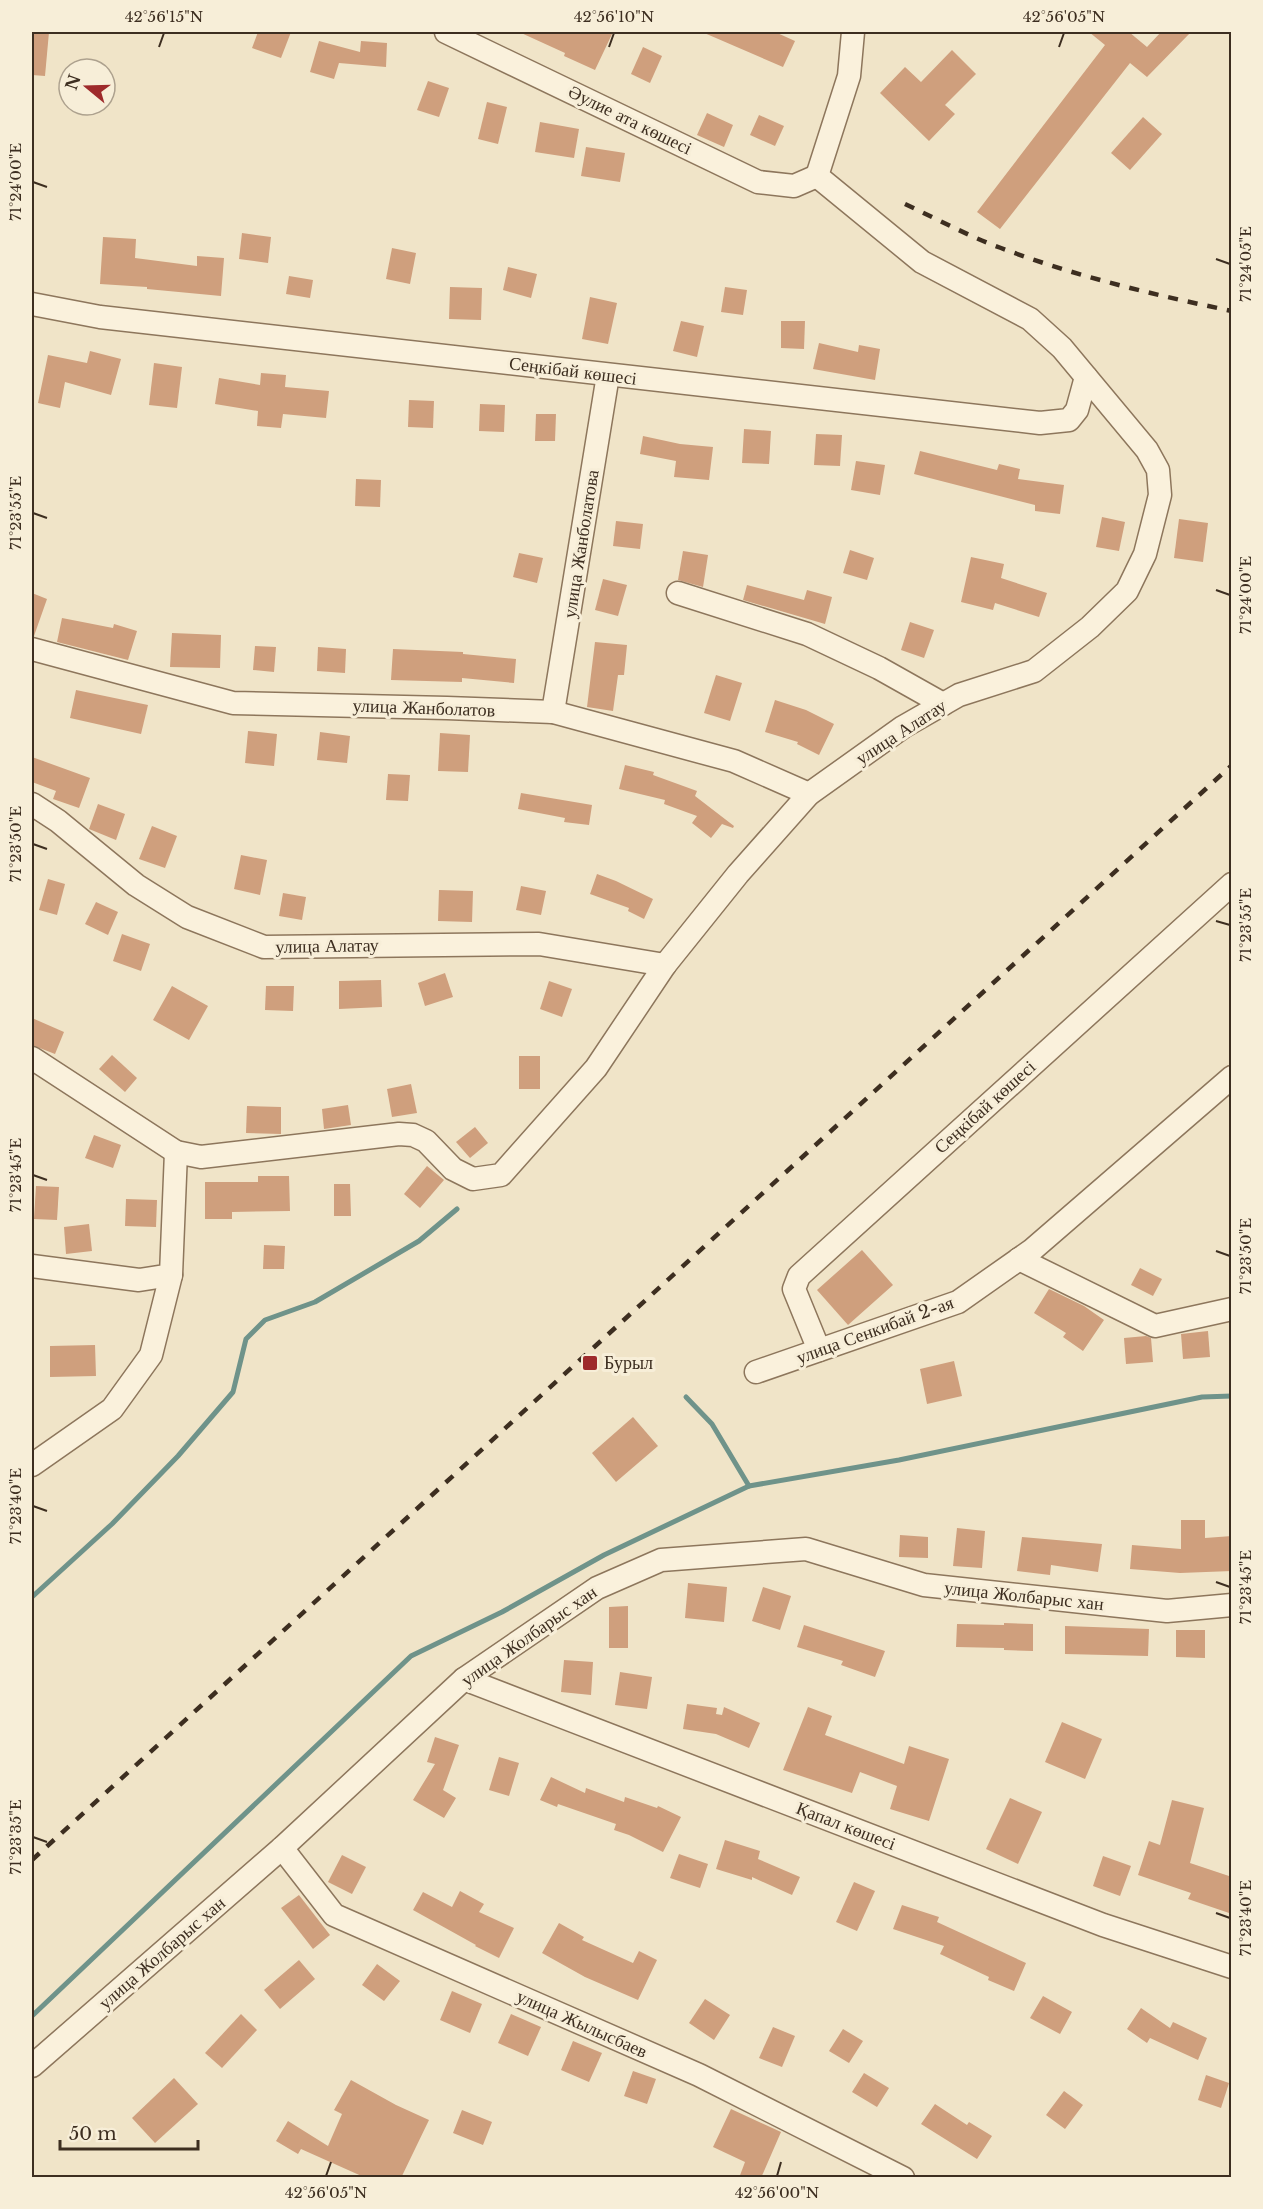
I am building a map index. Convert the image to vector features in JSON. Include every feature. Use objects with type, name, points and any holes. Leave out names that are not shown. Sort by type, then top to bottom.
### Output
[{"type":"street","name":"Әулие ата көшесі","points":[[446,32],[758,182],[794,186],[817,176]]},
{"type":"street","points":[[817,176],[849,76],[853,32]]},
{"type":"street","name":"улица Алатау","points":[[176,1152],[201,1157],[399,1134],[426,1141],[453,1169],[472,1179],[501,1175],[596,1068],[664,965],[738,874],[809,794],[903,726],[943,704],[960,695],[1034,671],[1090,627],[1127,591],[1145,554],[1160,495],[1158,470],[1147,450],[1062,348],[1030,319],[922,262],[817,176]]},
{"type":"street","name":"Сеңкібай көшесі","points":[[32,304],[100,317],[1040,423],[1069,420],[1077,410],[1086,377]]},
{"type":"street","name":"улица Жанболатова","points":[[554,712],[608,375]]},
{"type":"street","points":[[678,593],[807,634],[879,668],[943,704]]},
{"type":"street","name":"улица Жанболатов","points":[[32,649],[233,703],[554,712],[734,761],[809,794]]},
{"type":"street","name":"улица Алатау","points":[[32,804],[58,821],[136,885],[187,917],[264,947],[539,944],[664,965]]},
{"type":"street","name":"Сеңкібай көшесі","points":[[819,1350],[794,1289],[799,1276],[1232,884]]},
{"type":"street","points":[[32,1058],[176,1152],[171,1275],[152,1355],[112,1409],[32,1465]]},
{"type":"street","name":"улица Сенкибай 2-ая","points":[[756,1372],[958,1302],[1032,1250],[1232,1077]]},
{"type":"street","points":[[1019,1259],[1155,1326],[1232,1309]]},
{"type":"street","points":[[32,1266],[139,1280],[171,1275]]},
{"type":"street","name":"улица Жолбарыс хан","points":[[32,2066],[282,1848],[464,1680],[597,1588],[661,1560],[807,1549],[924,1585],[1167,1611],[1232,1605]]},
{"type":"street","name":"Қапал көшесі","points":[[464,1680],[1103,1925],[1232,1967]]},
{"type":"street","name":"улица Жылысбаев","points":[[282,1848],[334,1915],[699,2075],[903,2178]]},
{"type":"building","points":[[32,32],[49,32],[45,76],[32,75]]},
{"type":"building","points":[[258,32],[291,32],[281,58],[252,48]]},
{"type":"building","points":[[519,32],[613,32],[595,70]]},
{"type":"building","points":[[702,32],[775,32],[795,41],[783,67]]},
{"type":"building","points":[[1089,32],[1129,32],[1147,47],[1161,32],[1191,32],[1147,77],[1130,63],[1000,229],[977,212],[1105,45]]},
{"type":"building","points":[[319,41],[360,52],[361,41],[387,43],[386,67],[339,63],[334,79],[310,72]]},
{"type":"building","points":[[643,47],[662,56],[650,83],[631,74]]},
{"type":"building","points":[[952,50],[976,74],[945,105],[955,114],[929,141],[880,93],[905,67],[921,82]]},
{"type":"building","points":[[428,81],[449,88],[439,117],[417,110]]},
{"type":"building","points":[[487,102],[507,107],[498,144],[478,139]]},
{"type":"building","points":[[707,113],[733,125],[724,147],[697,135]]},
{"type":"building","points":[[759,115],[784,126],[775,146],[750,135]]},
{"type":"building","points":[[1143,117],[1162,134],[1130,170],[1111,153]]},
{"type":"building","points":[[540,122],[579,129],[574,158],[535,152]]},
{"type":"building","points":[[586,147],[625,153],[620,182],[581,176]]},
{"type":"building","points":[[242,233],[271,237],[268,263],[239,259]]},
{"type":"building","points":[[103,237],[136,239],[135,258],[197,266],[197,256],[224,258],[221,296],[100,284]]},
{"type":"building","points":[[392,248],[416,253],[410,284],[386,279]]},
{"type":"building","points":[[508,267],[537,274],[531,298],[503,290]]},
{"type":"building","points":[[289,276],[313,280],[310,298],[286,294]]},
{"type":"building","points":[[450,287],[482,288],[481,320],[449,319]]},
{"type":"building","points":[[725,287],[747,290],[743,315],[721,312]]},
{"type":"building","points":[[590,297],[617,303],[608,344],[582,339]]},
{"type":"building","points":[[681,321],[704,326],[697,357],[673,351]]},
{"type":"building","points":[[781,321],[805,321],[804,349],[781,348]]},
{"type":"building","points":[[819,343],[858,352],[859,345],[880,349],[875,380],[813,369]]},
{"type":"building","points":[[90,351],[121,359],[111,395],[65,382],[60,408],[38,403],[48,355],[87,363]]},
{"type":"building","points":[[154,363],[182,367],[177,408],[149,405]]},
{"type":"building","points":[[261,373],[286,375],[285,387],[329,391],[326,418],[283,414],[281,428],[257,426],[258,411],[215,404],[219,378],[260,385]]},
{"type":"building","points":[[409,400],[434,401],[433,428],[408,427]]},
{"type":"building","points":[[480,404],[505,405],[504,432],[479,431]]},
{"type":"building","points":[[536,414],[556,414],[555,441],[535,441]]},
{"type":"building","points":[[744,429],[771,431],[769,464],[742,463]]},
{"type":"building","points":[[816,434],[842,435],[840,466],[814,465]]},
{"type":"building","points":[[643,436],[680,444],[713,447],[709,480],[674,477],[676,461],[640,454]]},
{"type":"building","points":[[920,451],[997,470],[999,464],[1020,469],[1018,479],[1064,485],[1060,514],[1035,511],[1035,505],[914,474]]},
{"type":"building","points":[[856,461],[885,465],[880,495],[851,490]]},
{"type":"building","points":[[356,479],[381,480],[380,507],[355,506]]},
{"type":"building","points":[[1102,517],[1125,522],[1119,551],[1096,547]]},
{"type":"building","points":[[1179,519],[1208,523],[1203,562],[1174,558]]},
{"type":"building","points":[[616,521],[643,524],[640,549],[613,546]]},
{"type":"building","points":[[850,550],[874,558],[867,580],[843,573]]},
{"type":"building","points":[[683,551],[708,555],[703,587],[678,580]]},
{"type":"building","points":[[519,553],[543,558],[537,583],[513,577]]},
{"type":"building","points":[[971,557],[1004,564],[1001,578],[1047,593],[1039,617],[995,603],[993,610],[961,602]]},
{"type":"building","points":[[603,579],[627,585],[618,616],[595,610]]},
{"type":"building","points":[[747,585],[804,600],[807,590],[832,597],[825,624],[743,600]]},
{"type":"building","points":[[32,593],[47,599],[34,636],[32,636]]},
{"type":"building","points":[[62,618],[113,628],[114,624],[137,631],[128,660],[57,642]]},
{"type":"building","points":[[910,622],[934,630],[924,658],[901,650]]},
{"type":"building","points":[[172,633],[221,635],[220,668],[170,667]]},
{"type":"building","points":[[595,642],[627,645],[624,675],[618,675],[613,711],[587,707]]},
{"type":"building","points":[[255,646],[276,647],[274,672],[253,670]]},
{"type":"building","points":[[318,647],[346,649],[345,673],[317,671]]},
{"type":"building","points":[[393,649],[463,652],[463,654],[516,659],[514,683],[462,678],[462,682],[391,680]]},
{"type":"building","points":[[716,675],[742,683],[730,721],[704,713]]},
{"type":"building","points":[[76,690],[148,705],[141,734],[70,718]]},
{"type":"building","points":[[775,700],[806,710],[834,724],[819,755],[797,744],[798,742],[765,732]]},
{"type":"building","points":[[248,731],[277,734],[274,766],[245,763]]},
{"type":"building","points":[[320,732],[350,736],[347,763],[317,760]]},
{"type":"building","points":[[440,733],[470,735],[468,772],[438,771]]},
{"type":"building","points":[[32,757],[90,778],[79,808],[53,799],[56,791],[32,782]]},
{"type":"building","points":[[625,765],[654,772],[653,775],[697,791],[695,796],[734,826],[733,828],[722,824],[711,838],[692,823],[697,816],[664,804],[665,800],[619,789]]},
{"type":"building","points":[[388,774],[410,775],[408,801],[386,800]]},
{"type":"building","points":[[521,793],[592,805],[589,825],[564,822],[565,818],[518,809]]},
{"type":"building","points":[[98,804],[125,814],[116,840],[89,829]]},
{"type":"building","points":[[152,826],[177,836],[165,868],[139,859]]},
{"type":"building","points":[[241,855],[267,860],[260,895],[234,889]]},
{"type":"building","points":[[597,874],[653,899],[644,919],[628,911],[629,908],[590,894]]},
{"type":"building","points":[[48,879],[65,884],[57,915],[39,910]]},
{"type":"building","points":[[521,886],[546,891],[541,915],[516,910]]},
{"type":"building","points":[[439,890],[473,891],[472,922],[438,921]]},
{"type":"building","points":[[283,893],[306,897],[302,920],[279,916]]},
{"type":"building","points":[[96,902],[118,912],[108,935],[85,924]]},
{"type":"building","points":[[122,934],[150,944],[141,971],[113,961]]},
{"type":"building","points":[[445,973],[453,997],[425,1006],[418,983]]},
{"type":"building","points":[[381,980],[382,1007],[339,1009],[339,981]]},
{"type":"building","points":[[549,981],[572,989],[562,1017],[540,1009]]},
{"type":"building","points":[[172,986],[208,1006],[189,1040],[153,1020]]},
{"type":"building","points":[[266,986],[294,986],[293,1011],[265,1010]]},
{"type":"building","points":[[32,1018],[64,1032],[55,1054],[32,1045]]},
{"type":"building","points":[[112,1055],[137,1078],[125,1092],[99,1069]]},
{"type":"building","points":[[519,1056],[540,1056],[540,1089],[519,1089]]},
{"type":"building","points":[[411,1084],[417,1113],[392,1117],[387,1089]]},
{"type":"building","points":[[348,1105],[351,1125],[324,1129],[322,1109]]},
{"type":"building","points":[[247,1106],[281,1107],[281,1134],[246,1133]]},
{"type":"building","points":[[475,1127],[488,1143],[470,1158],[456,1142]]},
{"type":"building","points":[[94,1135],[121,1145],[113,1168],[85,1158]]},
{"type":"building","points":[[427,1166],[444,1180],[420,1208],[404,1194]]},
{"type":"building","points":[[258,1176],[289,1176],[290,1211],[232,1212],[232,1219],[205,1219],[205,1182],[258,1182]]},
{"type":"building","points":[[334,1184],[350,1184],[351,1216],[334,1216]]},
{"type":"building","points":[[36,1186],[59,1187],[57,1220],[34,1219]]},
{"type":"building","points":[[126,1199],[157,1200],[156,1227],[125,1226]]},
{"type":"building","points":[[89,1224],[92,1251],[66,1254],[64,1227]]},
{"type":"building","points":[[264,1245],[285,1246],[284,1269],[263,1269]]},
{"type":"building","points":[[862,1250],[893,1285],[848,1325],[817,1290]]},
{"type":"building","points":[[1140,1268],[1162,1279],[1153,1296],[1131,1285]]},
{"type":"building","points":[[1049,1289],[1084,1306],[1104,1320],[1083,1351],[1063,1337],[1066,1333],[1034,1313]]},
{"type":"building","points":[[1208,1331],[1210,1357],[1183,1359],[1181,1334]]},
{"type":"building","points":[[1146,1336],[1151,1338],[1153,1362],[1126,1364],[1124,1338]]},
{"type":"building","points":[[95,1345],[96,1376],[50,1377],[50,1346]]},
{"type":"building","points":[[954,1361],[962,1396],[927,1404],[920,1369]]},
{"type":"building","points":[[633,1417],[658,1446],[616,1482],[592,1453]]},
{"type":"building","points":[[1181,1520],[1205,1520],[1205,1538],[1232,1536],[1232,1571],[1180,1573],[1130,1569],[1132,1545],[1181,1549]]},
{"type":"building","points":[[957,1528],[985,1531],[982,1568],[953,1566]]},
{"type":"building","points":[[900,1535],[928,1537],[928,1558],[899,1557]]},
{"type":"building","points":[[1022,1537],[1102,1544],[1098,1572],[1051,1565],[1050,1575],[1017,1571]]},
{"type":"building","points":[[688,1583],[727,1587],[724,1622],[685,1618]]},
{"type":"building","points":[[763,1587],[791,1596],[780,1630],[752,1621]]},
{"type":"building","points":[[628,1606],[628,1648],[609,1648],[609,1607]]},
{"type":"building","points":[[1004,1623],[1033,1624],[1033,1651],[956,1647],[957,1624],[1004,1625]]},
{"type":"building","points":[[804,1625],[885,1651],[875,1677],[841,1665],[843,1661],[797,1647]]},
{"type":"building","points":[[1065,1626],[1149,1629],[1148,1656],[1065,1654]]},
{"type":"building","points":[[1176,1630],[1205,1630],[1205,1658],[1176,1657]]},
{"type":"building","points":[[564,1660],[593,1662],[591,1695],[561,1692]]},
{"type":"building","points":[[620,1672],[652,1677],[647,1709],[615,1705]]},
{"type":"building","points":[[687,1704],[717,1708],[716,1714],[722,1715],[724,1707],[760,1723],[749,1748],[716,1734],[683,1729]]},
{"type":"building","points":[[808,1707],[832,1716],[825,1735],[904,1764],[909,1746],[949,1759],[929,1821],[890,1809],[897,1786],[860,1772],[852,1793],[783,1770]]},
{"type":"building","points":[[1062,1722],[1102,1739],[1085,1779],[1045,1762]]},
{"type":"building","points":[[435,1737],[459,1745],[443,1790],[456,1798],[444,1818],[413,1800],[435,1764],[427,1762]]},
{"type":"building","points":[[499,1757],[519,1763],[509,1796],[489,1790]]},
{"type":"building","points":[[551,1777],[585,1793],[586,1788],[624,1802],[625,1797],[657,1808],[658,1806],[681,1817],[663,1852],[614,1830],[616,1824],[540,1800]]},
{"type":"building","points":[[1010,1798],[1042,1812],[1018,1864],[986,1849]]},
{"type":"building","points":[[1172,1800],[1204,1808],[1190,1863],[1232,1877],[1232,1914],[1188,1899],[1191,1893],[1138,1875],[1149,1841],[1160,1845]]},
{"type":"building","points":[[725,1840],[760,1851],[758,1859],[800,1877],[792,1895],[752,1877],[752,1880],[716,1869]]},
{"type":"building","points":[[679,1854],[708,1864],[700,1888],[670,1878]]},
{"type":"building","points":[[342,1855],[366,1867],[352,1894],[328,1882]]},
{"type":"building","points":[[1103,1856],[1131,1866],[1120,1896],[1093,1886]]},
{"type":"building","points":[[854,1882],[875,1891],[857,1931],[836,1922]]},
{"type":"building","points":[[460,1891],[484,1904],[479,1912],[514,1928],[499,1958],[413,1910],[423,1892],[452,1907]]},
{"type":"building","points":[[299,1895],[330,1935],[313,1949],[281,1908]]},
{"type":"building","points":[[902,1905],[939,1917],[937,1922],[1026,1963],[1014,1991],[940,1954],[944,1946],[893,1929]]},
{"type":"building","points":[[559,1923],[584,1937],[582,1940],[633,1963],[639,1951],[657,1960],[638,2000],[585,1977],[542,1953]]},
{"type":"building","points":[[299,1960],[315,1979],[280,2009],[264,1990]]},
{"type":"building","points":[[377,1964],[400,1981],[384,2001],[362,1985]]},
{"type":"building","points":[[452,1991],[482,2004],[470,2033],[440,2020]]},
{"type":"building","points":[[1043,1996],[1072,2012],[1060,2034],[1030,2018]]},
{"type":"building","points":[[705,1999],[730,2015],[714,2040],[689,2023]]},
{"type":"building","points":[[1141,2008],[1170,2028],[1173,2022],[1207,2038],[1198,2060],[1150,2038],[1147,2043],[1127,2029]]},
{"type":"building","points":[[241,2014],[257,2030],[222,2068],[205,2053]]},
{"type":"building","points":[[511,2014],[541,2027],[528,2056],[498,2043]]},
{"type":"building","points":[[773,2027],[795,2036],[782,2067],[759,2058]]},
{"type":"building","points":[[843,2029],[863,2041],[849,2063],[829,2051]]},
{"type":"building","points":[[573,2041],[602,2053],[589,2082],[561,2070]]},
{"type":"building","points":[[633,2071],[656,2079],[647,2104],[624,2096]]},
{"type":"building","points":[[864,2073],[889,2088],[877,2107],[852,2092]]},
{"type":"building","points":[[1206,2075],[1229,2083],[1221,2108],[1198,2100]]},
{"type":"building","points":[[174,2078],[198,2104],[155,2143],[132,2118]]},
{"type":"building","points":[[351,2080],[429,2120],[401,2178],[366,2178],[301,2149],[298,2154],[276,2141],[288,2121],[328,2146],[342,2114],[334,2110]]},
{"type":"building","points":[[1064,2091],[1083,2105],[1065,2129],[1046,2115]]},
{"type":"building","points":[[935,2104],[967,2125],[969,2122],[992,2136],[977,2159],[921,2124]]},
{"type":"building","points":[[731,2109],[781,2132],[761,2178],[739,2178],[745,2162],[713,2147]]},
{"type":"building","points":[[462,2110],[492,2122],[483,2145],[453,2133]]},
{"type":"waterway","points":[[32,1597],[112,1524],[178,1456],[233,1392],[246,1339],[265,1320],[315,1302],[419,1241],[457,1209]]},
{"type":"waterway","points":[[32,2016],[411,1656],[502,1612],[604,1555],[749,1486],[899,1460],[1202,1397],[1232,1396]]},
{"type":"waterway","points":[[686,1397],[712,1424],[749,1486]]},
{"type":"railway","points":[[905,204],[965,233],[1029,258],[1086,276],[1232,311]]},
{"type":"railway","points":[[32,1860],[1232,765]]},
{"type":"place","name":"Бурыл","points":[[590,1363]]}]
